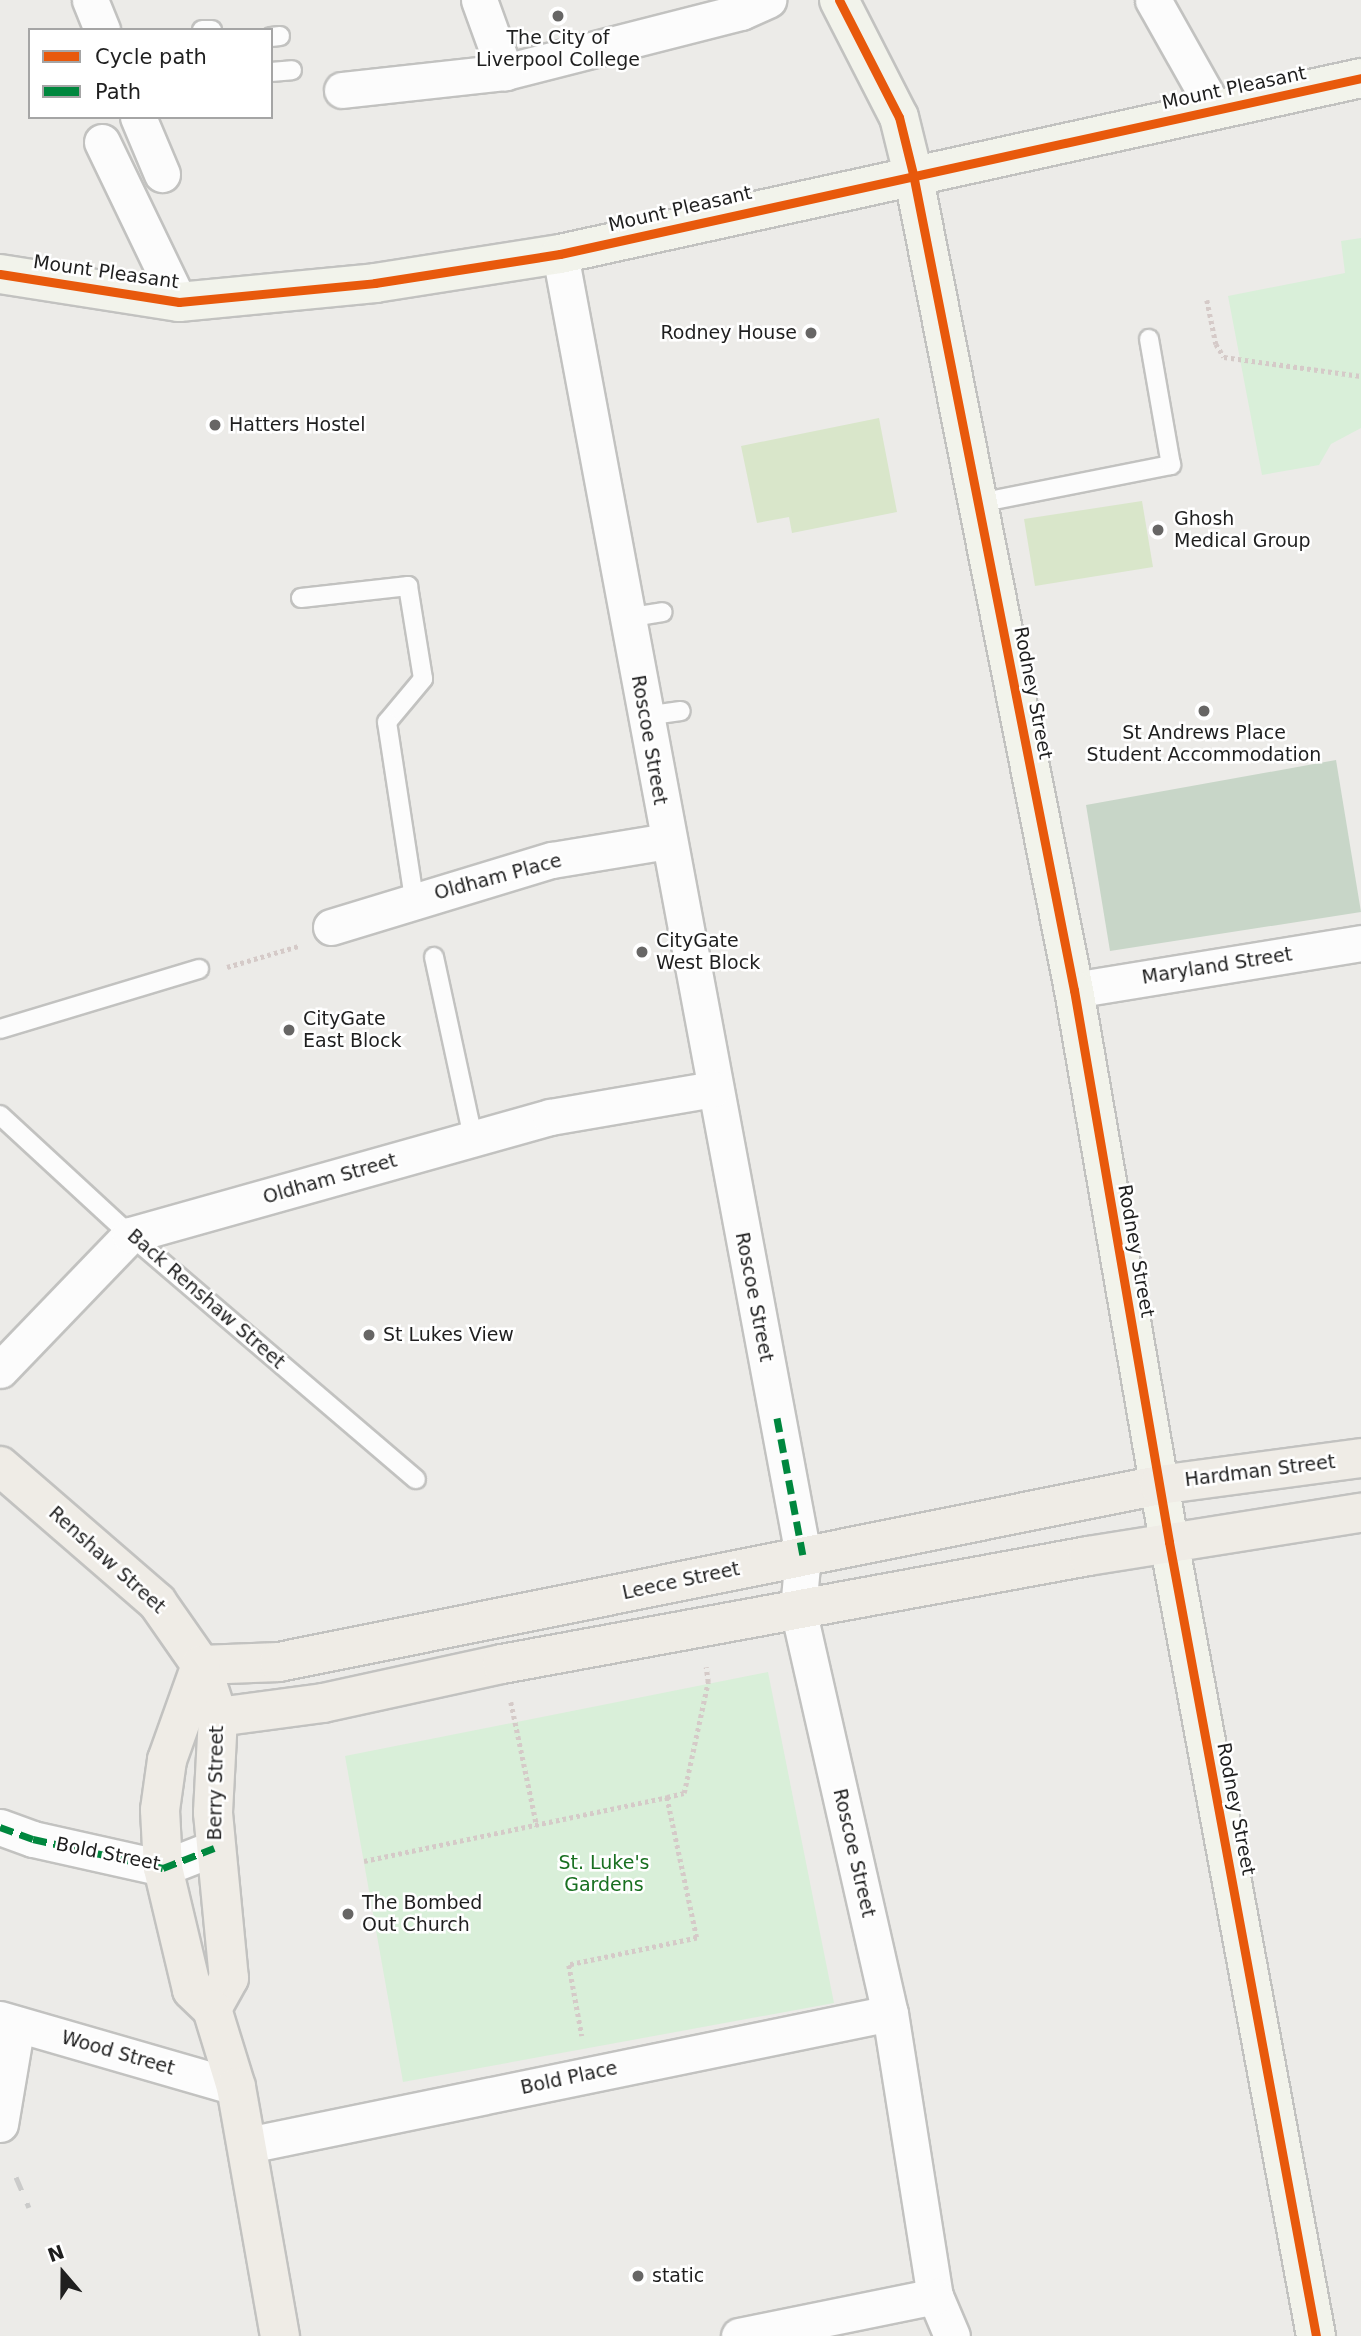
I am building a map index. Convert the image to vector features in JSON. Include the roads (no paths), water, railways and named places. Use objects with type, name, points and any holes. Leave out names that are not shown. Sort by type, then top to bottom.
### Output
[{"type":"main road","name":"Hardman Street","points":[[1159,1485],[1361,1458]]},
{"type":"main road","name":"Renshaw Street","points":[[0,1466],[157,1602],[201,1665]]},
{"type":"main road","name":"Leece Street","points":[[201,1665],[291,1660],[1159,1485]]},
{"type":"main road","points":[[218,1717],[323,1703],[700,1627],[1169,1542],[1361,1513]]},
{"type":"main road","name":"Berry Street","points":[[201,1665],[218,1717],[214,1848],[229,1978],[212,2009]]},
{"type":"main road","name":"Berry Street","points":[[201,1665],[167,1760],[160,1810],[163,1868],[192,1990],[212,2009],[236,2087],[280,2336]]},
{"type":"street","points":[[90,0],[102,28]]},
{"type":"street","points":[[479,0],[505,72]]},
{"type":"street","points":[[342,90],[505,72],[741,12],[768,0]]},
{"type":"street","name":"Rodney Street","points":[[839,0],[899,117],[913,174],[1074,990],[1169,1542],[1316,2336]]},
{"type":"street","points":[[1153,0],[1215,110]]},
{"type":"street","name":"Mount Pleasant","points":[[0,274],[179,302],[375,283],[560,254],[913,174],[1361,78]]},
{"type":"street","points":[[139,119],[162,174]]},
{"type":"street","points":[[102,142],[179,302]]},
{"type":"street","name":"Roscoe Street","points":[[560,254],[667,841],[803,1555],[798,1609],[890,2013],[935,2296],[952,2336]]},
{"type":"street","name":"Oldham Place","points":[[331,927],[414,899],[552,860],[667,841]]},
{"type":"street","name":"Maryland Street","points":[[1074,990],[1361,943]]},
{"type":"street","name":"Oldham Street","points":[[130,1235],[550,1117],[714,1089]]},
{"type":"street","points":[[0,1370],[130,1235]]},
{"type":"street","name":"Bold Street","points":[[0,1827],[33,1839],[163,1868],[214,1848]]},
{"type":"street","name":"Bold Place","points":[[248,2145],[890,2013]]},
{"type":"street","points":[[0,2124],[9,2022]]},
{"type":"street","name":"Wood Street","points":[[9,2022],[236,2087]]},
{"type":"street","points":[[739,2336],[935,2296]]},
{"type":"lane","points":[[273,72],[292,69]]},
{"type":"lane","points":[[979,503],[1171,465],[1149,339]]},
{"type":"lane","points":[[301,598],[408,586],[424,679],[387,722],[414,899]]},
{"type":"lane","points":[[626,618],[663,612]]},
{"type":"lane","points":[[645,716],[681,711]]},
{"type":"lane","points":[[434,957],[473,1138]]},
{"type":"lane","points":[[0,1029],[199,969]]},
{"type":"lane","name":"Back Renshaw Street","points":[[0,1115],[130,1235],[416,1479]]},
{"type":"railway","points":[[16,2177],[29,2207]]},
{"type":"place","name":"The City of Liverpool College","points":[[558,16]]},
{"type":"place","name":"Rodney House","points":[[811,333]]},
{"type":"place","name":"Hatters Hostel","points":[[215,425]]},
{"type":"place","name":"Ghosh Medical Group","points":[[1158,530]]},
{"type":"place","name":"St Andrews Place Student Accommodation","points":[[1204,711]]},
{"type":"place","name":"CityGate West Block","points":[[642,952]]},
{"type":"place","name":"CityGate East Block","points":[[289,1030]]},
{"type":"place","name":"St Lukes View","points":[[369,1335]]},
{"type":"place","name":"The Bombed Out Church","points":[[348,1914]]},
{"type":"place","name":"static","points":[[638,2276]]},
{"type":"park label","name":"St. Luke's Gardens","points":[[604,1874]]}]
